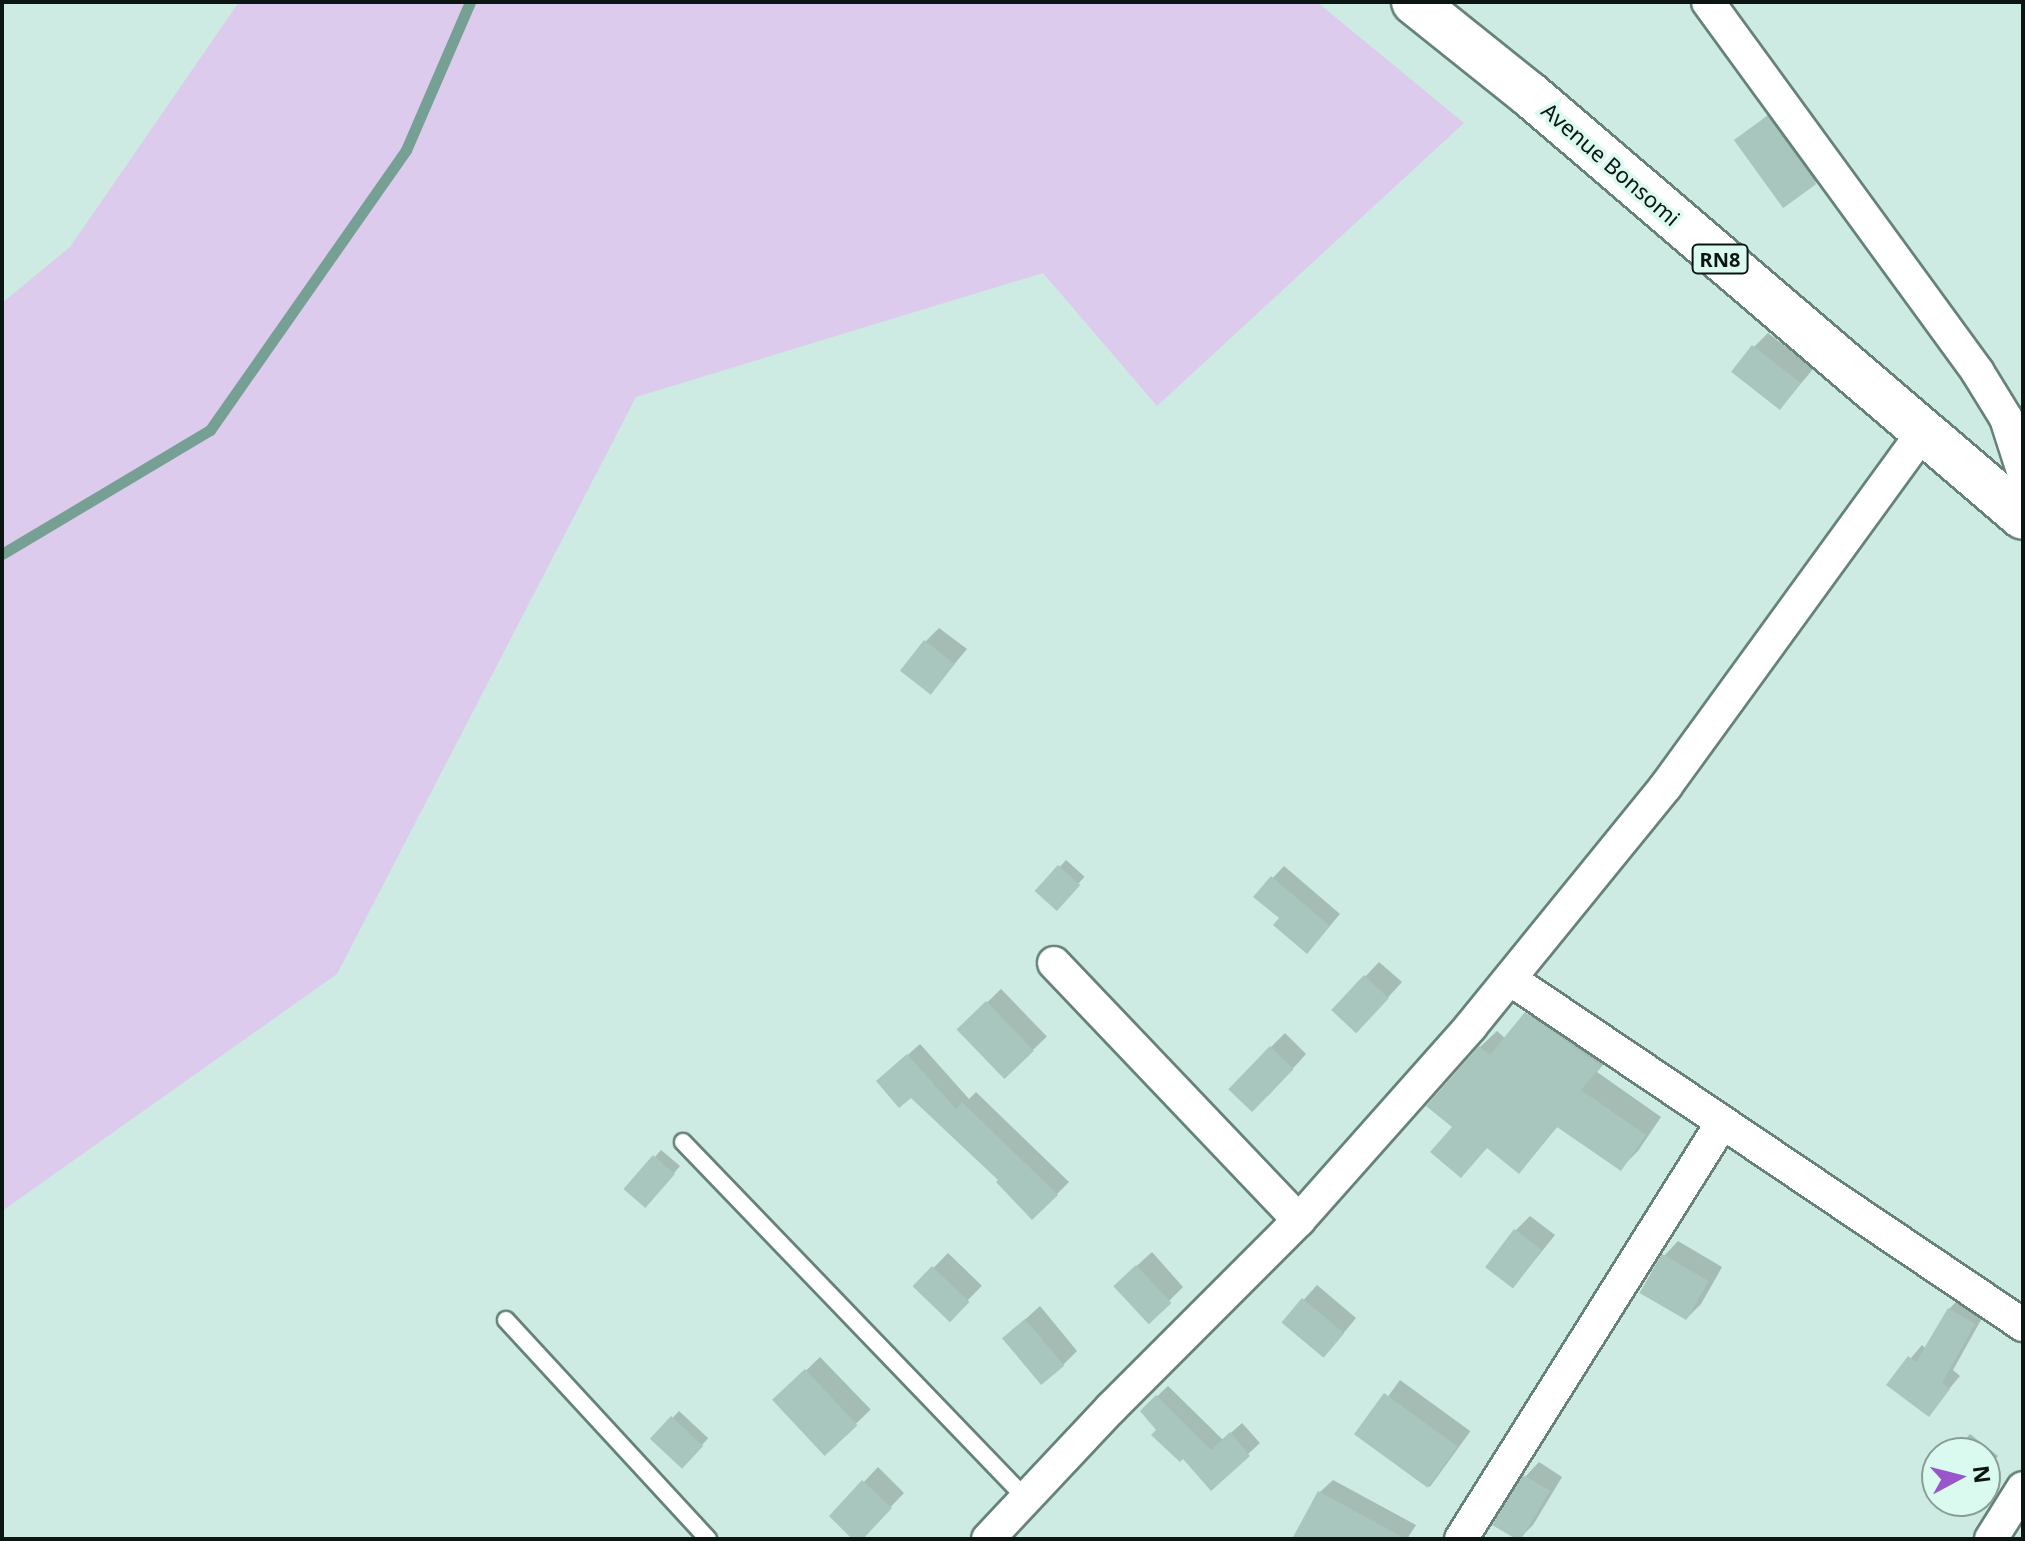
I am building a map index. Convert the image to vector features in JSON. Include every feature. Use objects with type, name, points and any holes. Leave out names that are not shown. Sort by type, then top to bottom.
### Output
[{"type":"main road","name":"Avenue Bonsomi","points":[[1414,2],[1529,94],[1922,434],[2023,517]]},
{"type":"street","points":[[1708,2],[1977,371],[2006,418],[2023,471]]},
{"type":"street","points":[[988,1539],[1111,1408],[1299,1220],[1510,979],[1666,786],[1922,434]]},
{"type":"street","points":[[1054,963],[1299,1220]]},
{"type":"street","points":[[1510,979],[2023,1325]]},
{"type":"street","points":[[1461,1539],[1722,1123]]},
{"type":"street","points":[[1991,1539],[2023,1488]]},
{"type":"lane","points":[[683,1142],[1026,1498]]},
{"type":"lane","points":[[506,1320],[708,1539]]},
{"type":"shaded area","points":[[239,2],[1317,2],[1464,123],[1157,406],[1043,273],[636,397],[337,974],[2,1211],[2,303],[70,247]]},
{"type":"building","points":[[1767,116],[1816,184],[1783,208],[1734,140]]},
{"type":"building","points":[[1752,345],[1801,383],[1780,410],[1731,372]]},
{"type":"building","points":[[924,640],[955,664],[931,695],[900,671]]},
{"type":"building","points":[[1058,865],[1080,885],[1057,911],[1035,891]]},
{"type":"building","points":[[1271,876],[1330,926],[1307,954],[1273,925],[1279,918],[1253,897]]},
{"type":"building","points":[[1364,975],[1389,998],[1356,1033],[1331,1010]]},
{"type":"building","points":[[986,1001],[1034,1051],[1004,1079],[957,1029]]},
{"type":"building","points":[[1525,1012],[1601,1066],[1581,1090],[1646,1135],[1621,1171],[1557,1127],[1519,1174],[1487,1148],[1461,1178],[1430,1152],[1452,1127],[1426,1106],[1479,1046],[1490,1055]]},
{"type":"building","points":[[1270,1046],[1294,1069],[1252,1112],[1228,1089]]},
{"type":"building","points":[[907,1054],[956,1109],[962,1102],[1058,1195],[1032,1220],[996,1182],[998,1180],[911,1098],[899,1108],[876,1081]]},
{"type":"building","points":[[653,1155],[675,1174],[645,1208],[623,1189]]},
{"type":"building","points":[[1514,1229],[1542,1250],[1513,1288],[1485,1267]]},
{"type":"building","points":[[1662,1254],[1709,1281],[1686,1320],[1640,1293]]},
{"type":"building","points":[[1136,1265],[1171,1303],[1149,1324],[1113,1286]]},
{"type":"building","points":[[932,1266],[969,1302],[950,1322],[913,1286]]},
{"type":"building","points":[[1302,1298],[1344,1333],[1324,1358],[1281,1323]]},
{"type":"building","points":[[1948,1308],[1975,1324],[1942,1383],[1950,1389],[1929,1417],[1886,1385],[1908,1356],[1916,1362]]},
{"type":"building","points":[[1025,1319],[1064,1366],[1041,1385],[1002,1338]]},
{"type":"building","points":[[805,1369],[858,1425],[825,1456],[772,1400]]},
{"type":"building","points":[[1384,1393],[1458,1446],[1428,1488],[1354,1434]]},
{"type":"building","points":[[1156,1395],[1211,1450],[1230,1432],[1250,1456],[1211,1491],[1183,1459],[1180,1462],[1151,1435],[1156,1430],[1140,1411]]},
{"type":"building","points":[[671,1416],[703,1446],[682,1469],[650,1439]]},
{"type":"building","points":[[1523,1475],[1550,1491],[1521,1539],[1516,1539],[1492,1525]]},
{"type":"building","points":[[862,1480],[892,1508],[863,1539],[852,1539],[829,1516]]},
{"type":"building","points":[[1318,1491],[1406,1539],[1292,1539]]},
{"type":"waterway","points":[[2,554],[210,430],[406,150],[470,2]]}]
